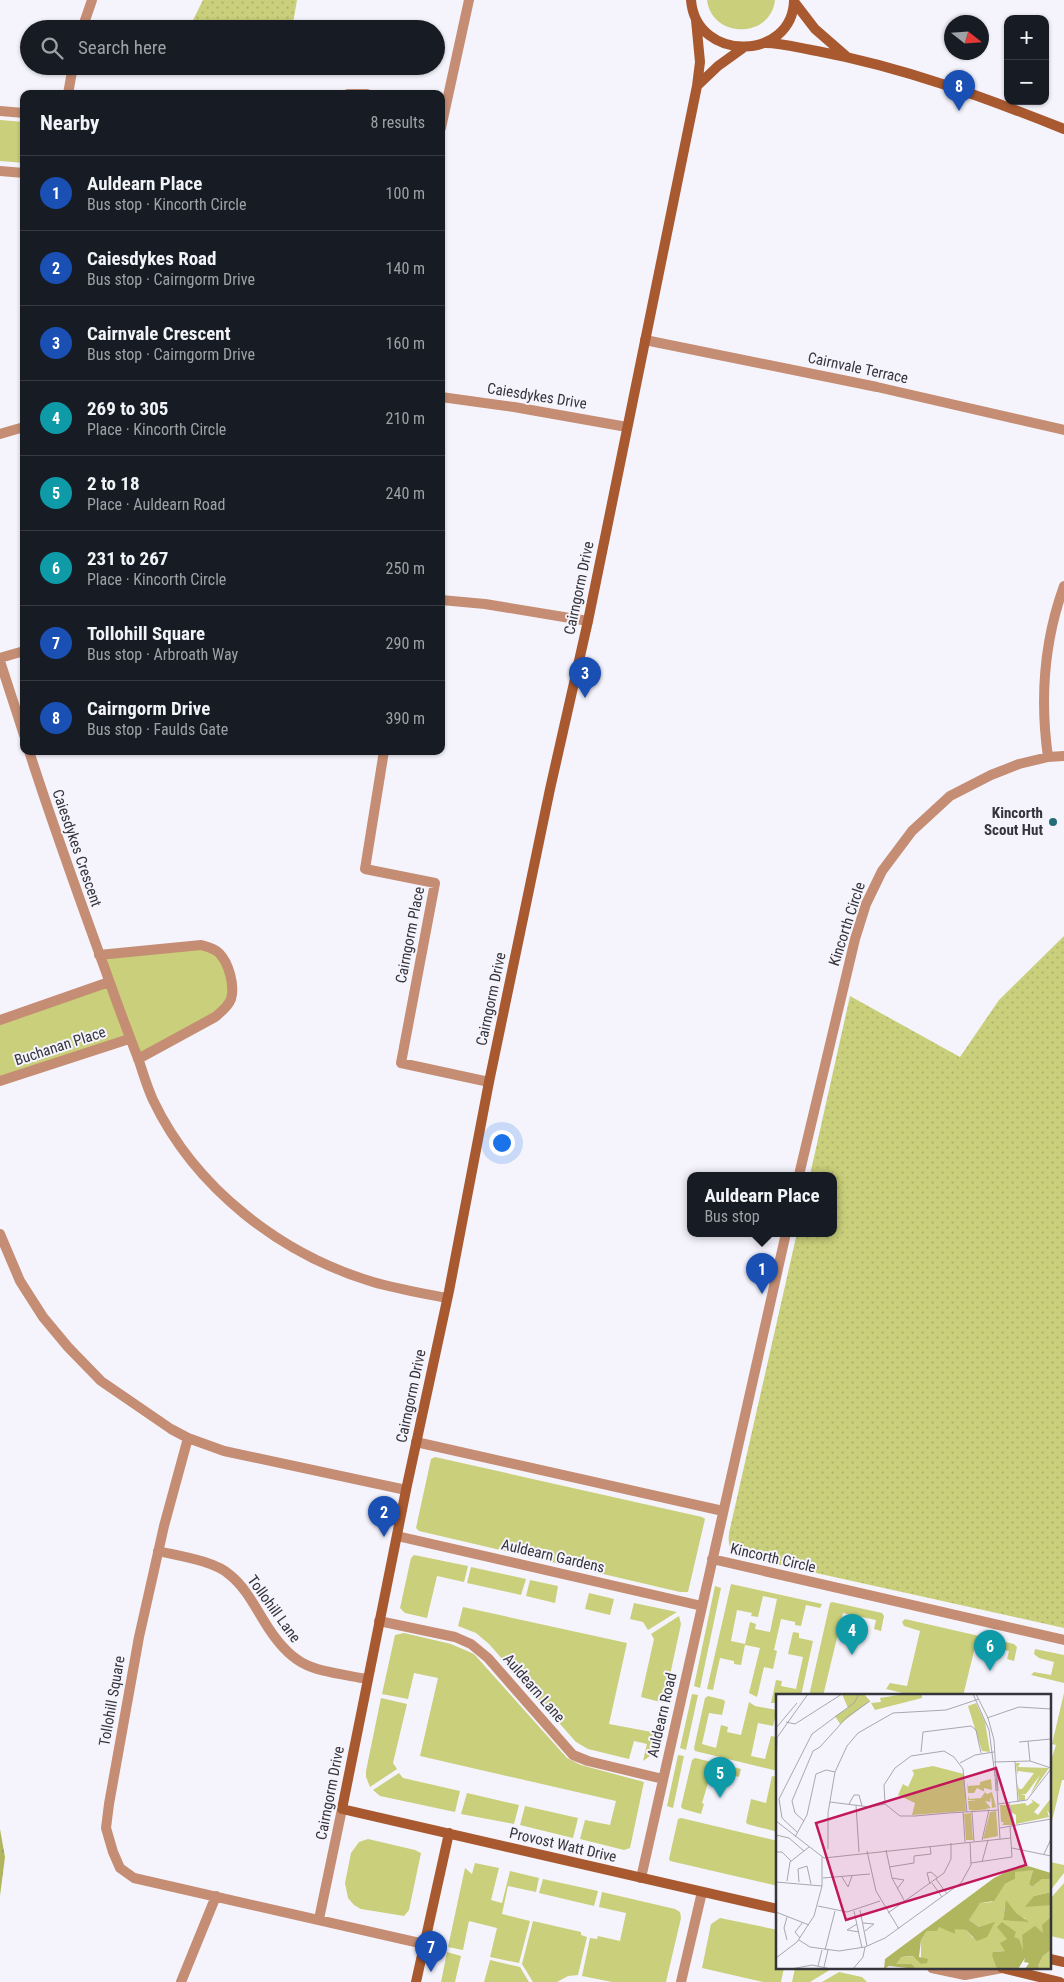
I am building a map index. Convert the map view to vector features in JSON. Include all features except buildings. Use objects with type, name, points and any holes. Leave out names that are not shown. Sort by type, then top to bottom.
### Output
[{"type":"street","points":[[85,20],[92,0]]},
{"type":"street","points":[[445,92],[469,0]]},
{"type":"street","name":"Cairngorm Drive","points":[[319,1919],[447,1298],[489,1082],[548,799],[588,621],[697,86],[700,62],[696,20],[691,1]]},
{"type":"street","points":[[764,43],[776,36],[785,27],[795,2]]},
{"type":"street","points":[[795,2],[815,29],[846,56]]},
{"type":"street","points":[[696,20],[716,40],[729,46],[743,48],[764,43],[782,43],[846,56],[980,96],[1064,129]]},
{"type":"street","points":[[697,86],[718,66],[743,48]]},
{"type":"street","points":[[69,90],[71,75]]},
{"type":"street","points":[[0,110],[20,112]]},
{"type":"street","points":[[0,171],[20,172]]},
{"type":"street","name":"Cairnvale Terrace","points":[[645,340],[877,387],[1064,430]]},
{"type":"street","name":"Caiesdykes Drive","points":[[445,398],[514,407],[627,427]]},
{"type":"street","points":[[0,434],[20,428]]},
{"type":"street","points":[[1048,757],[1043,723],[1046,662],[1052,627],[1064,586]]},
{"type":"street","points":[[445,600],[485,604],[588,621]]},
{"type":"street","points":[[20,652],[0,659],[20,722]]},
{"type":"street","name":"Caiesdykes Crescent","points":[[30,755],[52,824],[129,1039],[152,1098],[171,1134],[214,1186],[262,1227],[314,1259],[374,1282],[447,1298]]},
{"type":"street","name":"Cairngorm Place","points":[[383,755],[364,869],[435,883],[401,1064],[489,1082]]},
{"type":"street","name":"Kincorth Circle","points":[[800,1172],[855,939],[866,904],[882,871],[912,831],[950,796],[991,775],[1019,764],[1048,757],[1064,756]]},
{"type":"street","points":[[99,955],[201,945],[211,947],[220,954],[226,965],[232,989],[230,1000],[224,1009],[215,1017],[138,1059]]},
{"type":"street","points":[[0,1020],[110,982]]},
{"type":"street","name":"Buchanan Place","points":[[0,1081],[129,1039]]},
{"type":"street","points":[[0,1234],[20,1281],[43,1317],[68,1347],[101,1381],[146,1413],[188,1438],[224,1451],[406,1490]]},
{"type":"street","name":"Kincorth Circle","points":[[785,1237],[712,1559],[1064,1640]]},
{"type":"street","name":"Tollohill Square","points":[[188,1438],[158,1551],[138,1637],[106,1828],[120,1868],[134,1878],[424,1944]]},
{"type":"street","points":[[416,1442],[723,1511]]},
{"type":"street","name":"Auldearn Gardens","points":[[397,1536],[702,1606]]},
{"type":"street","name":"Tollohill Lane","points":[[158,1551],[218,1567],[230,1574],[250,1597],[266,1624],[289,1655],[299,1662],[312,1668],[367,1679]]},
{"type":"street","name":"Auldearn Road","points":[[641,1878],[712,1559]]},
{"type":"street","name":"Auldearn Lane","points":[[380,1621],[455,1637],[471,1644],[488,1658],[567,1750],[574,1755],[588,1761],[663,1779]]},
{"type":"street","name":"Provost Watt Drive","points":[[342,1809],[776,1909]]},
{"type":"street","points":[[416,1982],[449,1834]]},
{"type":"street","points":[[680,1982],[702,1892]]},
{"type":"street","points":[[181,1982],[216,1896]]},
{"type":"street","points":[[940,1970],[965,1976],[993,1970]]},
{"type":"street","points":[[1010,1970],[1060,1982]]},
{"type":"green space","points":[[203,0],[297,0],[294,20],[193,20]]},
{"type":"green space","points":[[707,0],[775,0],[771,13],[763,22],[753,27],[741,29],[719,22],[711,13]]},
{"type":"green space","points":[[0,120],[20,122],[20,163],[0,161]]},
{"type":"green space","points":[[1064,936],[1064,1628],[739,1556],[733,1551],[729,1540],[729,1533],[796,1237],[837,1237],[837,1172],[811,1172],[850,996],[960,1057],[999,1000]]},
{"type":"green space","points":[[201,945],[220,954],[232,989],[224,1009],[138,1059],[129,1039],[0,1081],[0,1020],[109,982],[99,955]]},
{"type":"green space","points":[[435,1457],[702,1517],[705,1519],[688,1592],[680,1592],[419,1531],[416,1528],[431,1459]]},
{"type":"green space","points":[[414,1555],[468,1566],[464,1582],[437,1576],[427,1618],[405,1613],[400,1608],[411,1558]]},
{"type":"green space","points":[[471,1567],[526,1579],[521,1595],[467,1583]]},
{"type":"green space","points":[[530,1580],[558,1586],[555,1603],[526,1596]]},
{"type":"green space","points":[[731,1584],[822,1604],[820,1608],[806,1605],[801,1626],[795,1625],[795,1622],[781,1619],[774,1650],[777,1651],[773,1669],[764,1667],[757,1697],[749,1693],[760,1648],[745,1645],[741,1665],[734,1664],[734,1661],[720,1658],[713,1690],[707,1689]],"holes":[[[763,1596],[777,1599],[770,1632],[755,1629],[756,1624],[750,1622],[745,1644],[731,1641],[737,1610],[752,1613],[751,1616],[758,1617]]]},
{"type":"green space","points":[[715,1586],[721,1588],[700,1688],[694,1686]]},
{"type":"green space","points":[[589,1593],[614,1599],[610,1615],[585,1609]]},
{"type":"green space","points":[[634,1603],[677,1612],[648,1630],[643,1622],[630,1619]]},
{"type":"green space","points":[[830,1603],[882,1613],[884,1616],[881,1631],[874,1629],[876,1620],[843,1613],[823,1694],[809,1694]]},
{"type":"green space","points":[[463,1607],[627,1643],[609,1724],[657,1733],[650,1756],[643,1761],[647,1744],[634,1741],[629,1759],[588,1749],[576,1742],[489,1644],[476,1633],[458,1626]]},
{"type":"green space","points":[[679,1616],[681,1624],[664,1703],[641,1697],[654,1639],[651,1634]]},
{"type":"green space","points":[[905,1619],[1014,1644],[1017,1647],[1014,1661],[1007,1659],[1009,1651],[976,1643],[963,1694],[907,1694],[886,1689],[890,1683],[907,1686],[920,1631],[904,1626],[902,1622]]},
{"type":"green space","points":[[793,1632],[799,1633],[799,1638],[813,1641],[801,1694],[776,1694],[776,1703],[771,1703],[776,1680],[782,1681],[781,1686],[796,1689],[803,1657],[788,1654]]},
{"type":"green space","points":[[404,1633],[451,1644],[474,1654],[567,1758],[581,1765],[644,1782],[630,1848],[624,1850],[580,1839],[585,1820],[610,1825],[616,1801],[420,1756],[438,1678],[414,1673],[408,1699],[382,1694],[395,1635]]},
{"type":"green space","points":[[1035,1649],[1064,1655],[1064,1683],[1031,1675],[1034,1672],[1051,1675],[1054,1662],[1039,1658],[1034,1654]]},
{"type":"green space","points":[[1064,1693],[1064,1780],[1062,1780],[1052,1821],[1052,1757],[1056,1745],[1052,1744]]},
{"type":"green space","points":[[692,1694],[698,1695],[686,1750],[680,1748]]},
{"type":"green space","points":[[708,1696],[724,1700],[725,1702],[722,1715],[709,1713],[702,1744],[716,1748],[721,1725],[728,1727],[727,1732],[741,1735],[749,1702],[755,1706],[776,1710],[773,1726],[758,1723],[751,1756],[765,1759],[771,1736],[776,1737],[776,1771],[695,1751],[694,1748],[705,1698]]},
{"type":"green space","points":[[381,1698],[407,1704],[393,1763],[397,1769],[370,1787],[366,1771]]},
{"type":"green space","points":[[678,1755],[684,1756],[673,1808],[667,1806]]},
{"type":"green space","points":[[695,1758],[741,1769],[739,1777],[712,1770],[702,1803],[704,1804],[701,1814],[681,1807],[692,1760]]},
{"type":"green space","points":[[399,1773],[403,1778],[460,1791],[455,1812],[380,1796],[373,1790]]},
{"type":"green space","points":[[772,1776],[776,1777],[776,1831],[747,1824],[746,1822],[751,1799],[766,1803]]},
{"type":"green space","points":[[467,1793],[519,1805],[514,1824],[461,1814]]},
{"type":"green space","points":[[525,1806],[578,1818],[573,1838],[520,1825]]},
{"type":"green space","points":[[681,1818],[776,1841],[776,1886],[670,1861],[678,1819]]},
{"type":"green space","points":[[0,1829],[5,1857],[0,1896]]},
{"type":"green space","points":[[368,1839],[421,1853],[409,1910],[404,1916],[361,1909],[348,1898],[345,1883],[351,1853],[359,1842]]},
{"type":"green space","points":[[1052,1862],[1064,1865],[1064,1873],[1052,1888]]},
{"type":"green space","points":[[475,1863],[499,1868],[491,1900],[502,1903],[510,1871],[539,1878],[536,1892],[508,1886],[502,1914],[530,1921],[519,1963],[490,1957],[497,1928],[469,1921],[463,1950],[448,1947],[465,1868],[472,1874]]},
{"type":"green space","points":[[543,1879],[598,1891],[594,1906],[539,1893]]},
{"type":"green space","points":[[1064,1883],[1064,1939],[1052,1936],[1052,1897]]},
{"type":"green space","points":[[602,1892],[675,1909],[680,1912],[681,1918],[666,1982],[612,1982],[582,1976],[590,1938],[597,1939],[598,1936],[620,1941],[626,1913],[599,1907]]},
{"type":"green space","points":[[720,1918],[776,1930],[776,1970],[784,1970],[781,1982],[763,1982],[702,1968],[711,1924]]},
{"type":"green space","points":[[533,1921],[581,1932],[581,1935],[587,1937],[578,1975],[568,1976],[557,1982],[533,1982],[522,1964]]},
{"type":"green space","points":[[447,1952],[461,1956],[455,1982],[441,1982]]},
{"type":"green space","points":[[490,1960],[520,1967],[529,1982],[484,1982]]},
{"type":"green space","points":[[795,1970],[830,1970],[810,1982],[792,1982]]},
{"type":"green space","points":[[839,1972],[862,1977],[867,1982],[822,1982]]},
{"type":"place","name":"Cairngorm Drive","points":[[959,111]]},
{"type":"place","name":"Cairnvale Crescent","points":[[585,698]]},
{"type":"place","name":"Kincorth Scout Hut","points":[[1053,822]]},
{"type":"place","name":"Auldearn Place","points":[[762,1294]]},
{"type":"place","name":"Caiesdykes Road","points":[[384,1537]]},
{"type":"place","name":"269 to 305","points":[[852,1655]]},
{"type":"place","name":"231 to 267","points":[[990,1671]]},
{"type":"place","name":"2 to 18","points":[[720,1798]]},
{"type":"place","name":"Tollohill Square","points":[[431,1972]]}]
